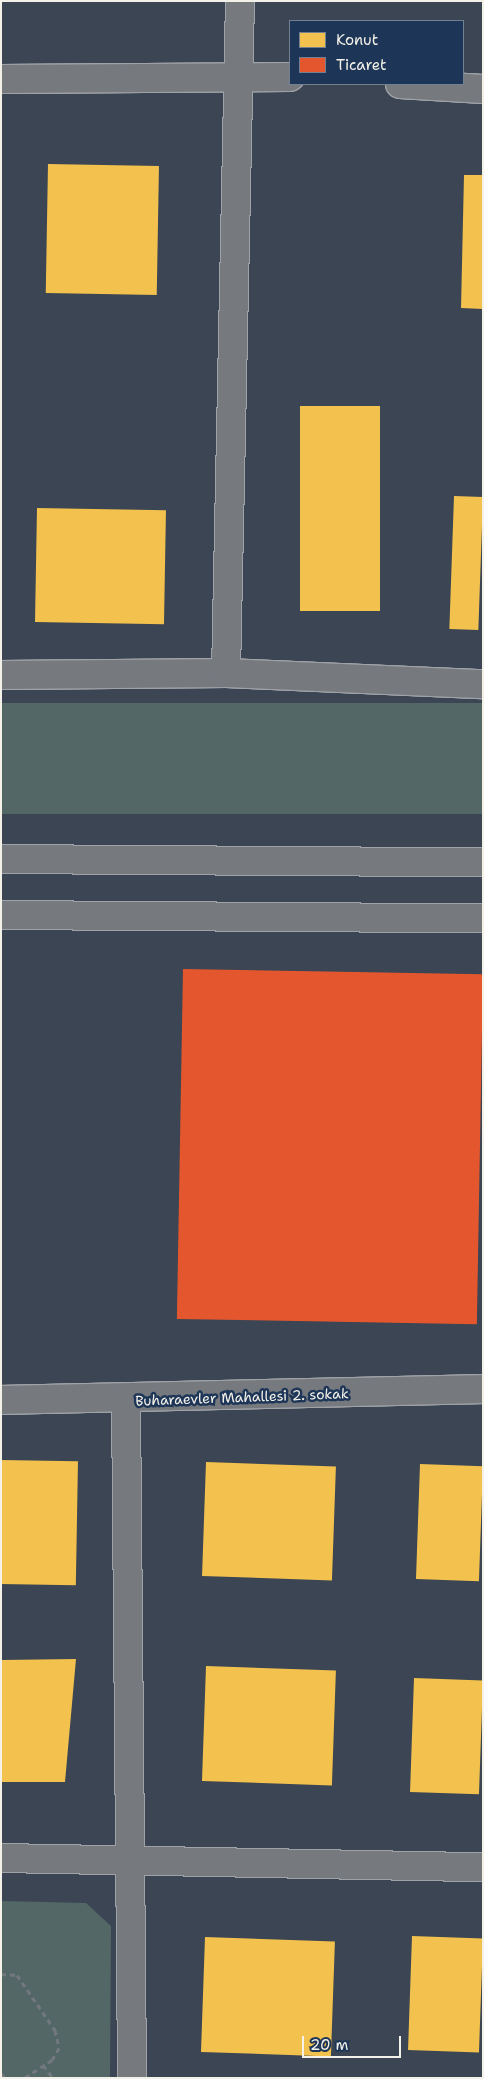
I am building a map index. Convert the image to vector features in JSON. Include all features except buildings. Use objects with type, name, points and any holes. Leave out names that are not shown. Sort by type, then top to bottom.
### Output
[{"type":"street","points":[[226,673],[240,1]]},
{"type":"street","points":[[1,78],[239,74],[289,77]]},
{"type":"street","points":[[417,85],[483,89]]},
{"type":"street","points":[[1,675],[226,673],[483,684]]},
{"type":"street","points":[[1,859],[483,862]]},
{"type":"street","points":[[1,915],[483,918]]},
{"type":"street","name":"Buharaevler Mahallesi 2. sokak","points":[[1,1400],[126,1400],[483,1389]]},
{"type":"street","points":[[126,1400],[132,1859],[132,2078]]},
{"type":"street","points":[[1,1858],[483,1867]]},
{"type":"path","points":[[1,1974],[17,1974],[55,2030],[59,2048],[43,2065],[24,2078]]},
{"type":"path","points":[[43,2065],[53,2078]]},
{"type":"path","points":[[1,2073],[5,2078]]},
{"type":"green space","points":[[1,703],[483,703],[483,814],[1,814]]},
{"type":"green space","points":[[1,1901],[86,1903],[111,1926],[110,2078],[1,2078]]}]
